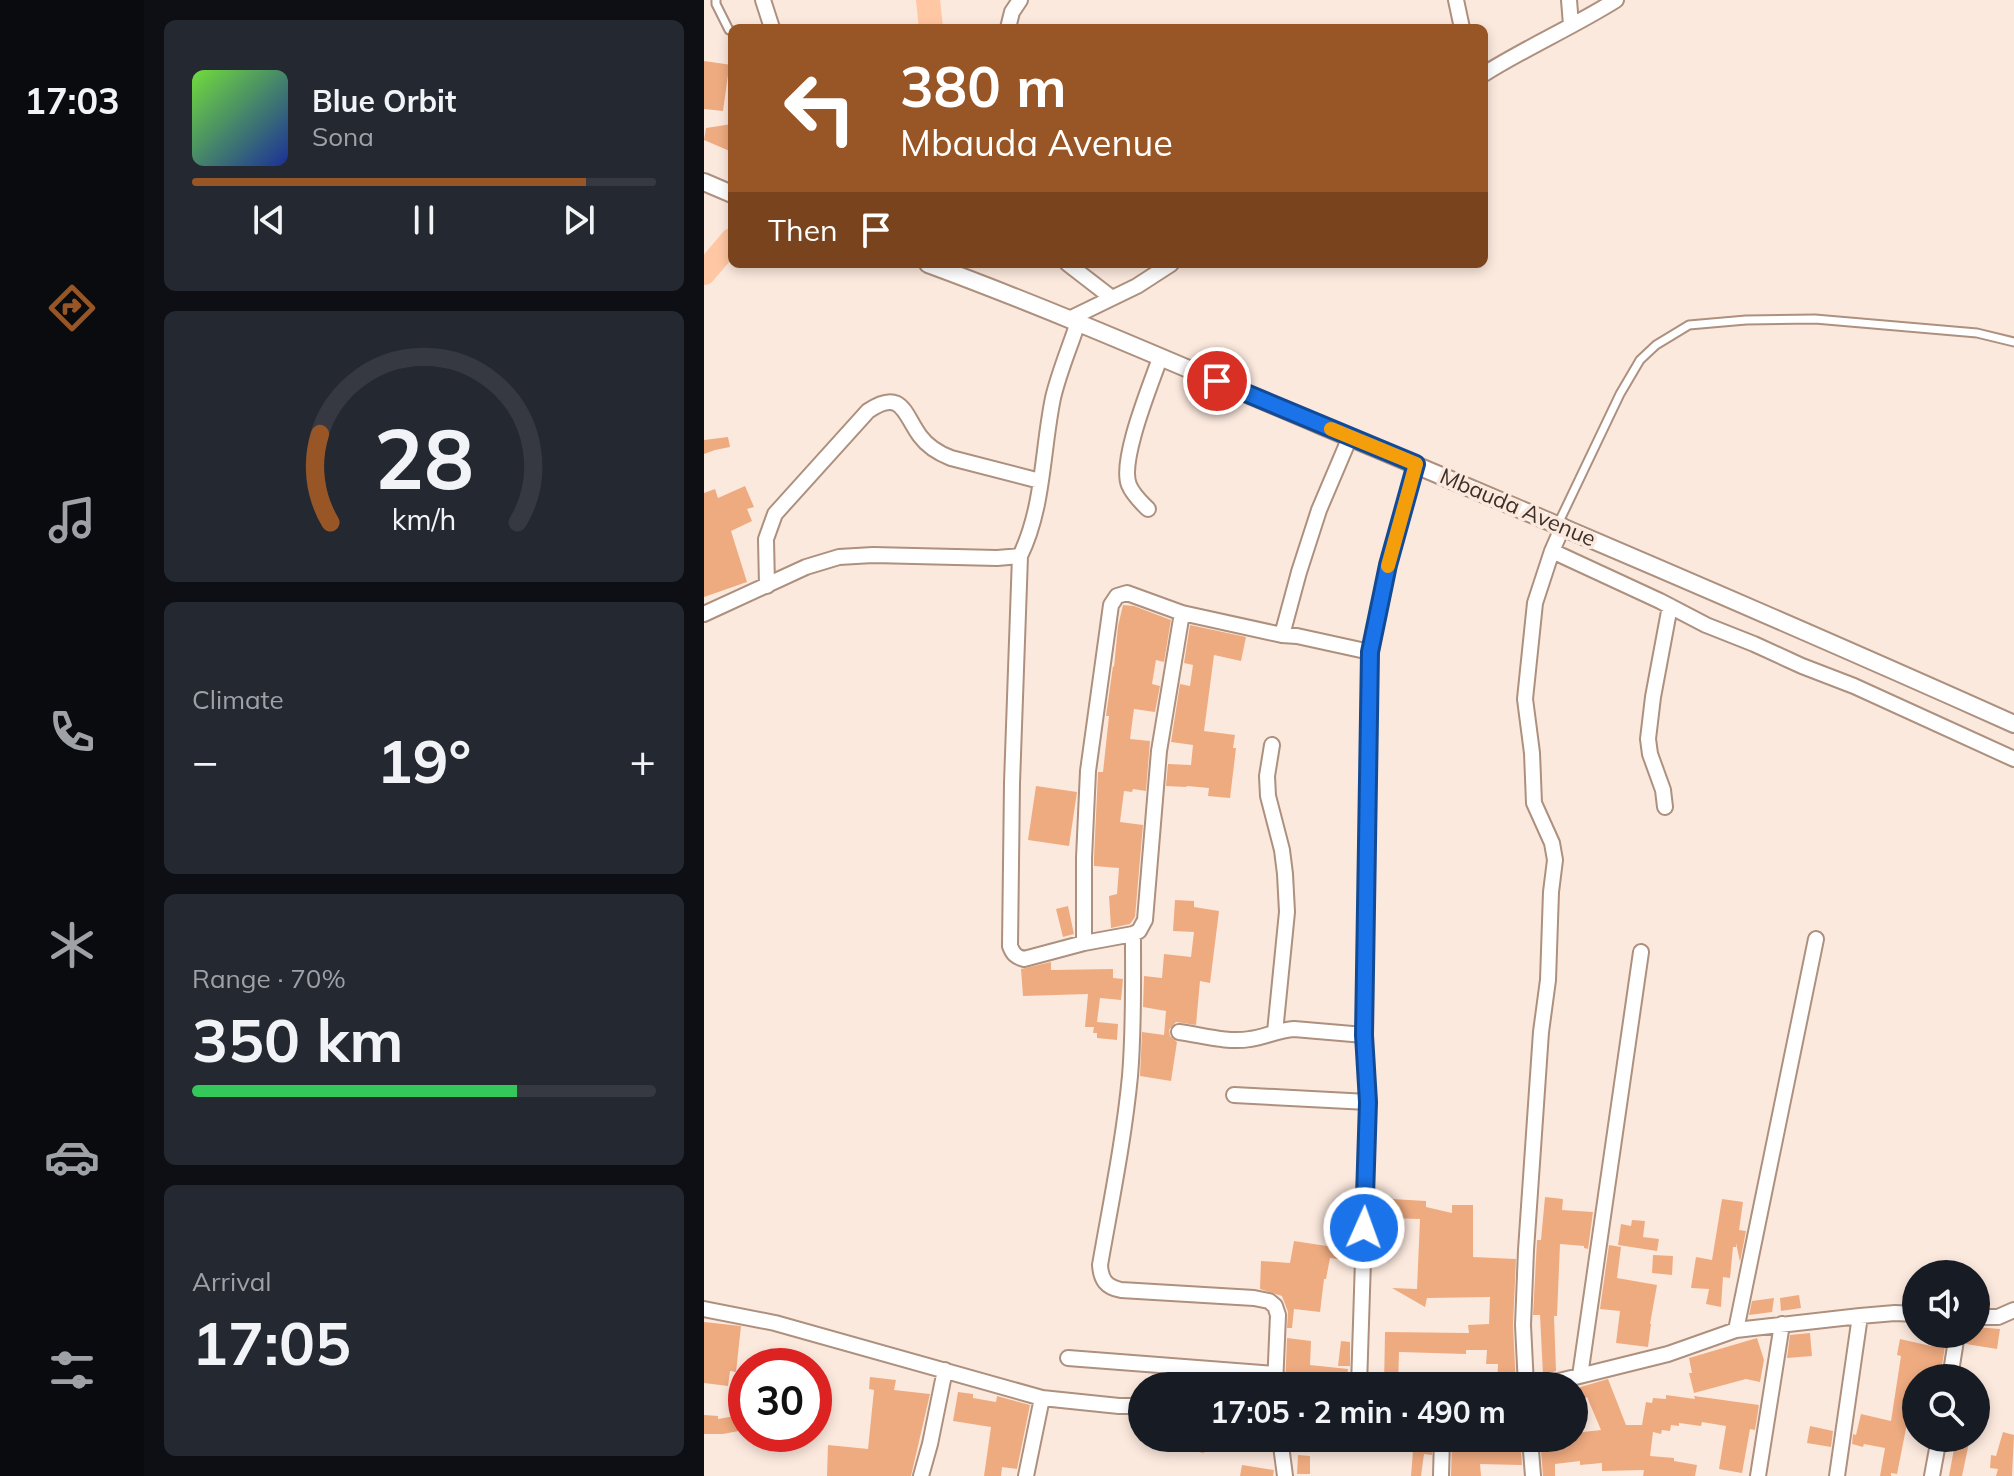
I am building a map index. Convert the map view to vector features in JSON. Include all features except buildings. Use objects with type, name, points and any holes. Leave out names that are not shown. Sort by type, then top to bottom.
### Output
[{"type":"street","points":[[763,0],[771,24]]},
{"type":"street","points":[[1009,24],[1020,0]]},
{"type":"street","points":[[1456,0],[1461,24]]},
{"type":"street","points":[[1569,0],[1571,25]]},
{"type":"street","points":[[1488,71],[1616,0]]},
{"type":"street","points":[[704,182],[728,192]]},
{"type":"street","name":"Mbauda Avenue","points":[[939,268],[1074,320],[1561,525],[2014,724]]},
{"type":"street","points":[[1073,268],[1112,298]]},
{"type":"street","points":[[1165,268],[1074,320],[1053,396],[1032,527],[1020,556],[1010,946],[1017,957],[1024,959],[1133,934],[1142,927],[1147,913],[1159,751],[1182,613]]},
{"type":"street","points":[[1148,509],[1127,482],[1127,469],[1134,433],[1160,358]]},
{"type":"street","points":[[767,586],[766,539],[775,514],[868,411],[877,405],[890,403],[903,408],[919,436],[939,453],[1040,481]]},
{"type":"street","points":[[1282,635],[1315,522],[1350,437]]},
{"type":"street","points":[[1359,1372],[1368,1102],[1364,1035],[1370,652],[1388,565],[1416,464]]},
{"type":"street","points":[[1525,1372],[1523,1325],[1526,1250],[1555,860],[1552,843],[1534,803],[1525,699],[1535,603],[1561,525]]},
{"type":"street","points":[[1552,551],[1706,625],[1854,686],[2014,759]]},
{"type":"street","points":[[704,614],[806,567],[839,557],[1020,556]]},
{"type":"street","points":[[1084,943],[1088,771],[1111,605],[1117,596],[1127,593],[1182,613],[1370,652]]},
{"type":"street","points":[[1665,807],[1648,739],[1670,606]]},
{"type":"street","points":[[1272,745],[1267,776],[1268,796],[1282,850],[1287,902],[1275,1032]]},
{"type":"street","points":[[1133,934],[1130,1074],[1100,1274],[1111,1288],[1121,1290],[1269,1301],[1278,1315],[1276,1372]]},
{"type":"street","points":[[1736,1330],[1816,939]]},
{"type":"street","points":[[1581,1372],[1641,952]]},
{"type":"street","points":[[1179,1032],[1236,1040],[1303,1029],[1364,1035]]},
{"type":"street","points":[[1234,1095],[1368,1102]]},
{"type":"street","points":[[704,1309],[775,1323],[1042,1398],[1128,1406]]},
{"type":"street","points":[[1990,1317],[2014,1310]]},
{"type":"street","points":[[1588,1374],[1668,1354],[1736,1330],[1902,1313]]},
{"type":"street","points":[[1837,1476],[1860,1316]]},
{"type":"street","points":[[1758,1476],[1782,1324]]},
{"type":"street","points":[[1068,1358],[1200,1372]]},
{"type":"street","points":[[921,1476],[945,1370]]},
{"type":"street","points":[[1026,1476],[1042,1398]]},
{"type":"street","points":[[1282,1452],[1285,1476]]},
{"type":"street","points":[[1441,1476],[1442,1452]]},
{"type":"street","points":[[1531,1452],[1533,1476]]},
{"type":"street","points":[[1932,1476],[1936,1452]]},
{"type":"lane","points":[[716,0],[728,28]]},
{"type":"lane","points":[[1561,525],[1620,394],[1640,360],[1656,345],[1689,325],[1815,319],[1977,333],[2014,342]]},
{"type":"waterway","points":[[928,0],[931,24]]},
{"type":"waterway","points":[[704,273],[728,245]]},
{"type":"slow traffic","points":[[1331,429],[1416,464],[1388,566]]},
{"type":"route","points":[[1217,381],[1416,464],[1388,565],[1370,652],[1364,1035],[1368,1102],[1364,1228]]}]
